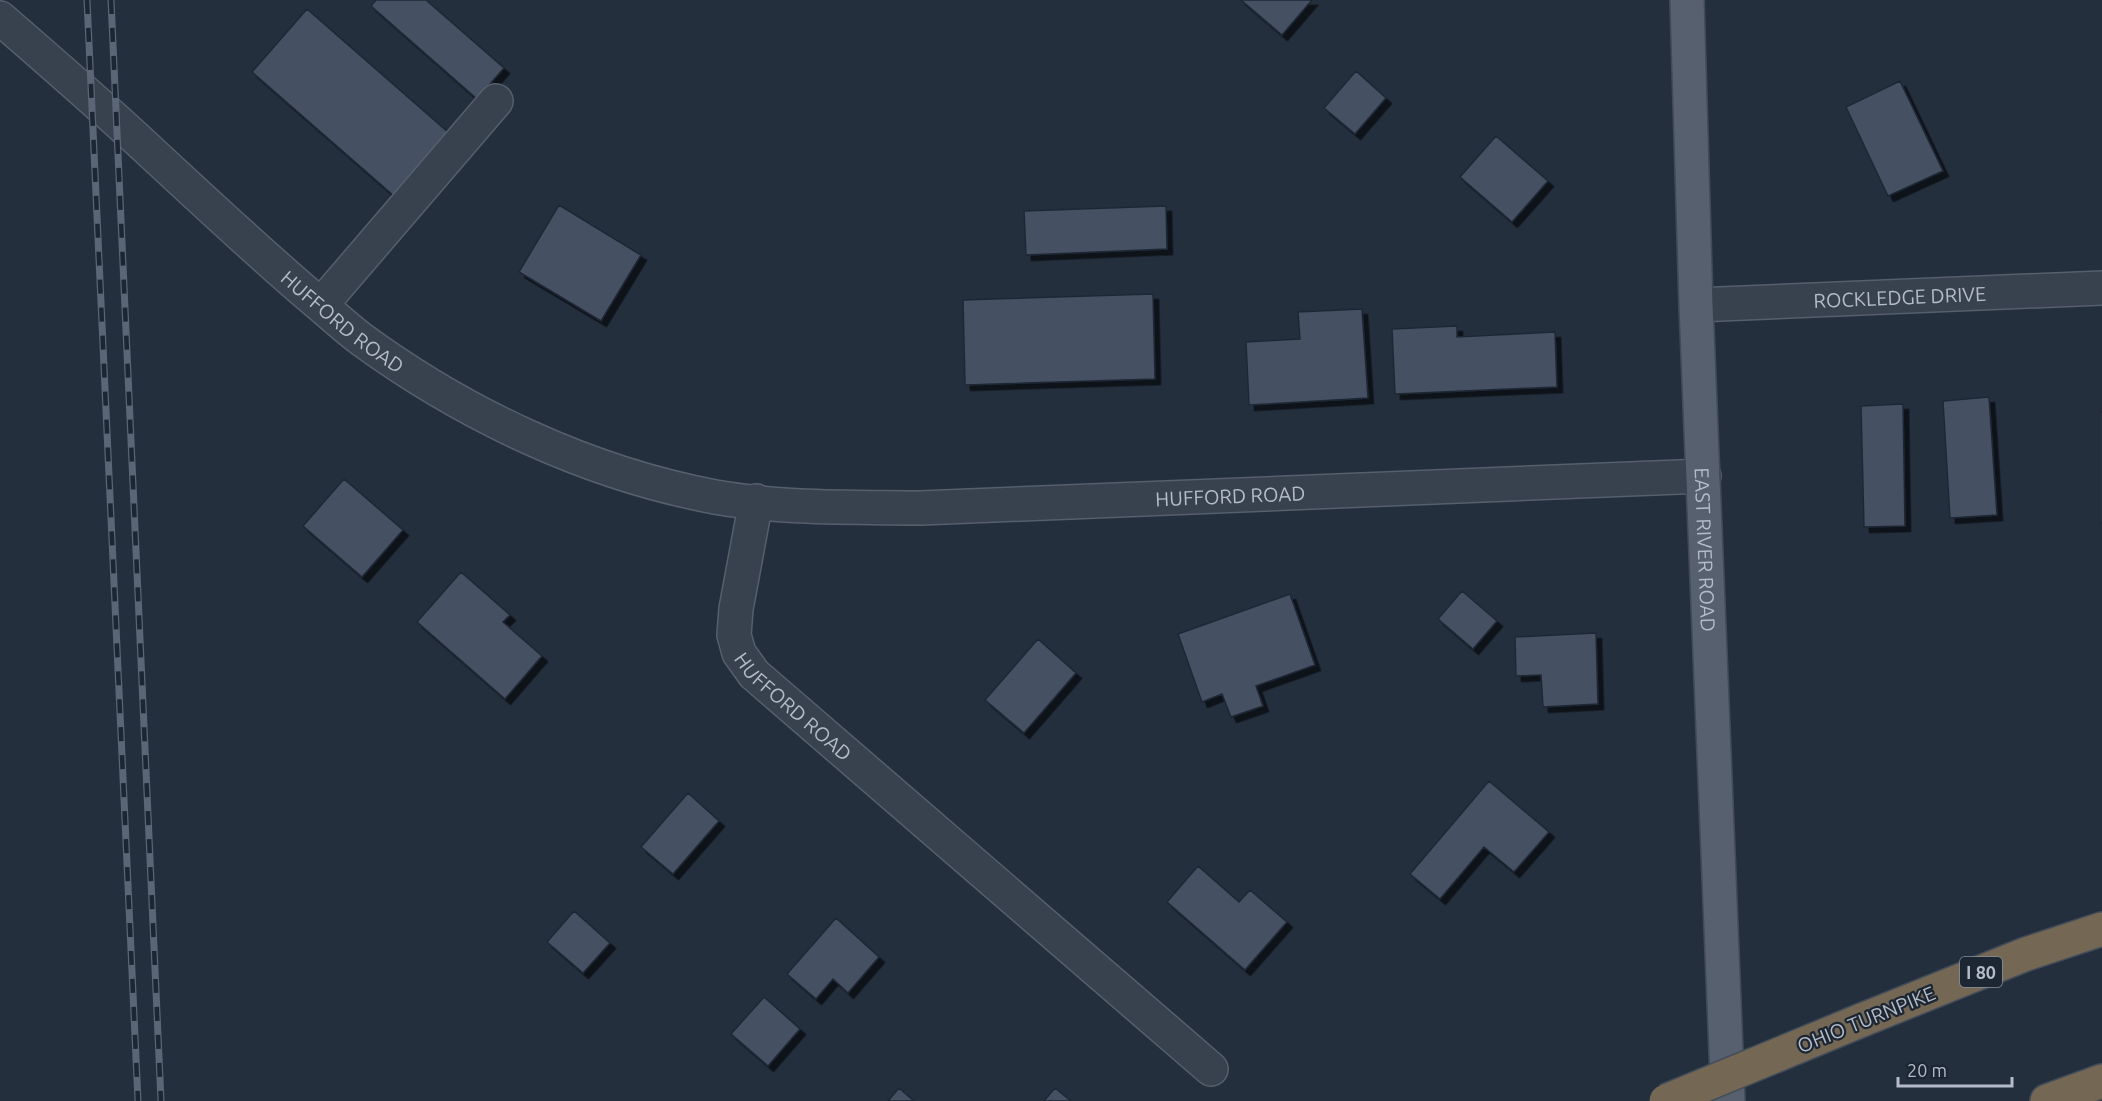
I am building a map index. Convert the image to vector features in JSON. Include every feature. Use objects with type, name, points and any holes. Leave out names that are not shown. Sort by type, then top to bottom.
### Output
[{"type":"highway","name":"OHIO TURNPIKE","points":[[1666,1101],[2026,954],[2102,929]]},
{"type":"highway","points":[[2047,1101],[2102,1081]]},
{"type":"main road","name":"EAST RIVER ROAD","points":[[1687,0],[1696,305],[1728,1101]]},
{"type":"street","name":"HUFFORD ROAD","points":[[0,18],[116,119],[272,264],[360,338],[431,386],[508,427],[576,458],[660,484],[717,497],[805,506],[921,508],[1704,476]]},
{"type":"street","points":[[321,304],[496,101]]},
{"type":"street","name":"ROCKLEDGE DRIVE","points":[[1696,305],[2102,288]]},
{"type":"street","name":"HUFFORD ROAD","points":[[756,501],[736,609],[734,635],[739,653],[754,674],[1211,1070]]},
{"type":"building","points":[[376,0],[426,0],[504,68],[477,99],[371,6]]},
{"type":"building","points":[[1241,0],[1312,0],[1282,35]]},
{"type":"building","points":[[307,9],[449,133],[394,196],[252,72]]},
{"type":"building","points":[[1356,71],[1386,98],[1355,134],[1324,108]]},
{"type":"building","points":[[1900,81],[1943,171],[1888,196],[1846,107]]},
{"type":"building","points":[[1496,136],[1548,181],[1512,222],[1460,177]]},
{"type":"building","points":[[559,205],[641,255],[601,321],[519,272]]},
{"type":"building","points":[[1166,206],[1167,249],[1026,255],[1024,211]]},
{"type":"building","points":[[1153,294],[1155,379],[965,385],[963,300]]},
{"type":"building","points":[[1362,309],[1368,398],[1249,405],[1246,342],[1300,339],[1298,312]]},
{"type":"building","points":[[1457,326],[1457,337],[1555,332],[1557,387],[1395,394],[1392,329]]},
{"type":"building","points":[[1989,397],[1997,515],[1950,518],[1943,401]]},
{"type":"building","points":[[1903,404],[1905,526],[1864,527],[1861,406]]},
{"type":"building","points":[[2100,412],[2102,412],[2102,523],[2100,523]]},
{"type":"building","points":[[344,479],[403,530],[362,577],[303,526]]},
{"type":"building","points":[[461,572],[510,615],[503,622],[542,656],[505,699],[417,622]]},
{"type":"building","points":[[1462,591],[1497,621],[1473,649],[1438,619]]},
{"type":"building","points":[[1290,594],[1315,665],[1256,686],[1263,706],[1231,717],[1222,694],[1202,702],[1178,634]]},
{"type":"building","points":[[1596,633],[1598,704],[1543,707],[1541,675],[1516,676],[1515,637]]},
{"type":"building","points":[[1038,639],[1076,673],[1024,733],[985,700]]},
{"type":"building","points":[[1489,781],[1549,832],[1514,872],[1484,847],[1440,899],[1410,874]]},
{"type":"building","points":[[688,793],[719,821],[673,874],[641,847]]},
{"type":"building","points":[[1198,866],[1239,902],[1250,890],[1287,922],[1245,970],[1167,902]]},
{"type":"building","points":[[574,911],[610,943],[583,973],[547,942]]},
{"type":"building","points":[[836,918],[879,957],[848,993],[833,979],[816,999],[787,974]]},
{"type":"building","points":[[764,997],[800,1029],[768,1066],[731,1034]]},
{"type":"building","points":[[899,1088],[914,1101],[888,1101]]},
{"type":"building","points":[[1055,1088],[1071,1101],[1044,1101]]},
{"type":"railway","points":[[87,0],[138,1101]]},
{"type":"railway","points":[[111,0],[161,1101]]}]
